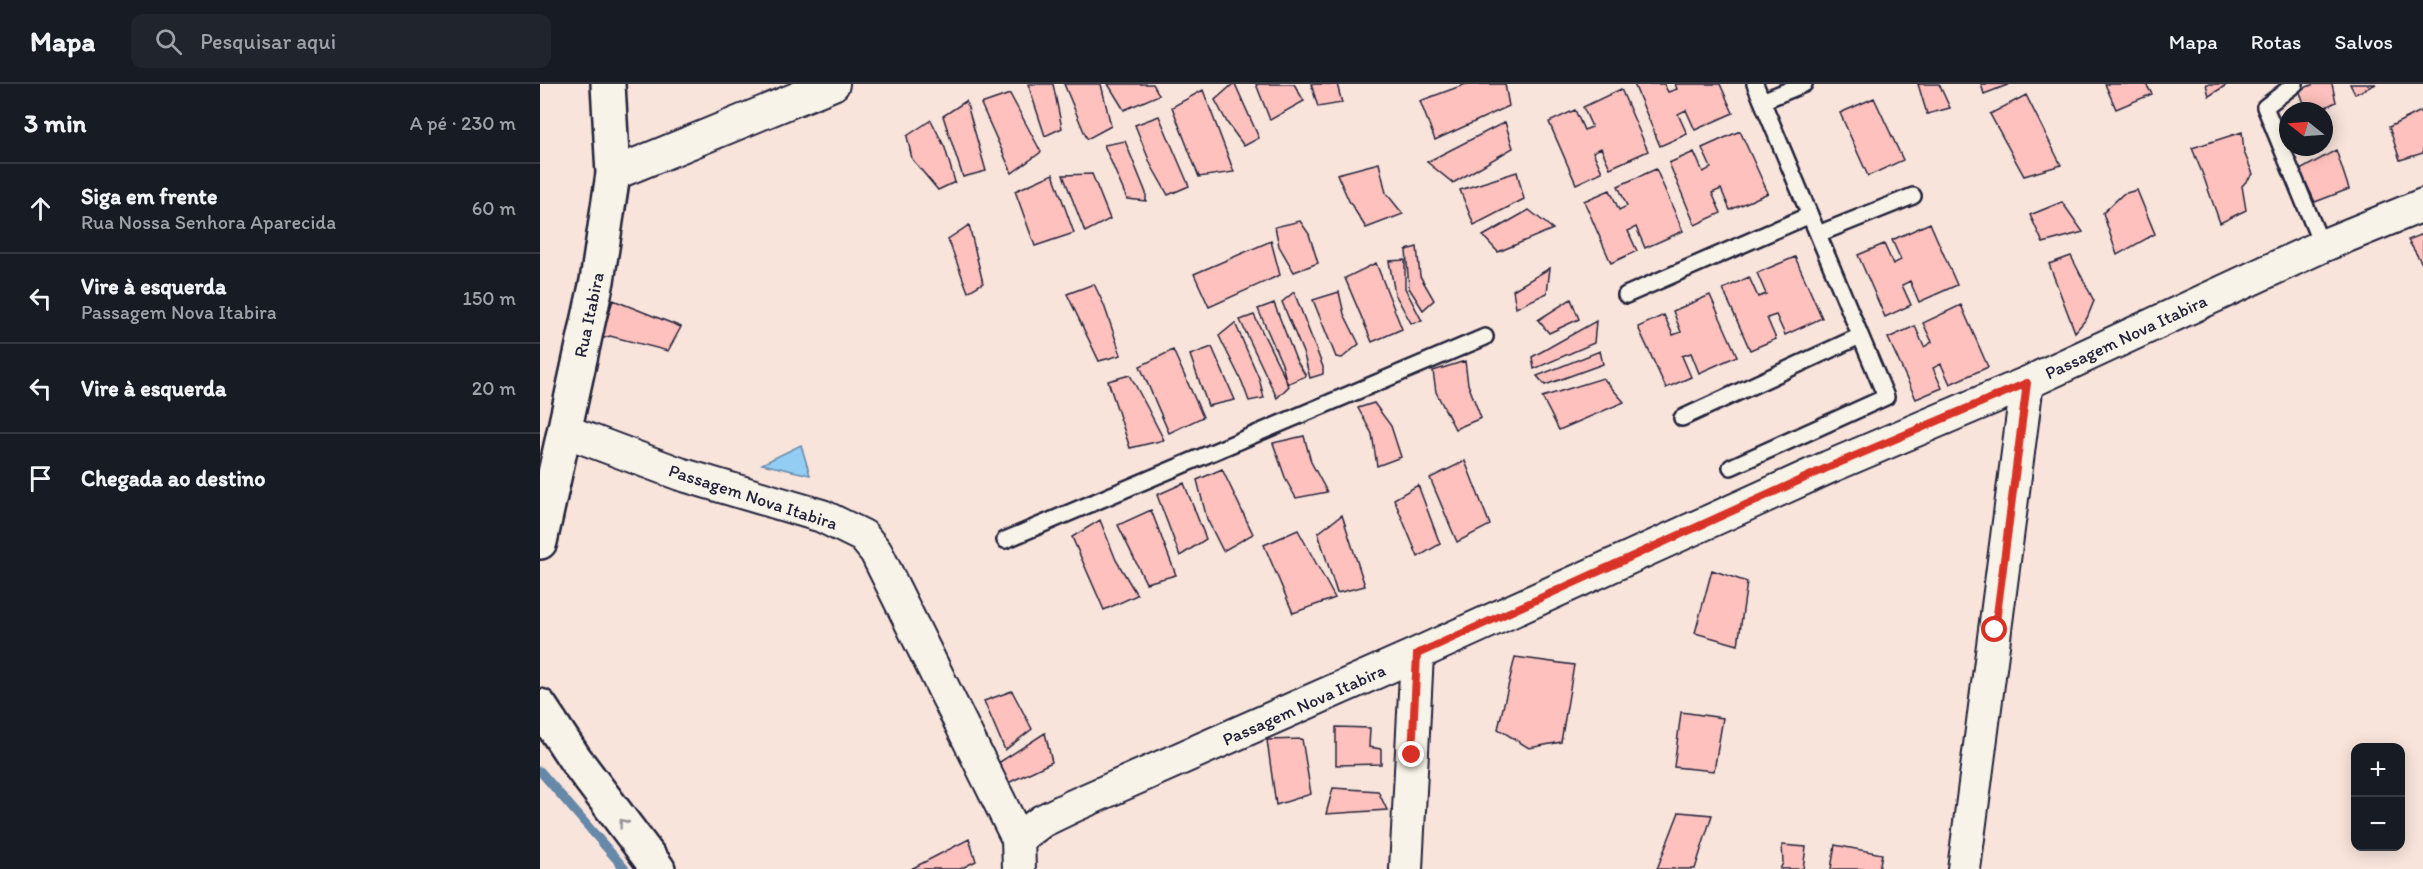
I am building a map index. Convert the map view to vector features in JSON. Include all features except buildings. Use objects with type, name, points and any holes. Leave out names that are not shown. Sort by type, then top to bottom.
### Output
[{"type":"street","name":"Rua Itabira","points":[[540,542],[597,281],[613,174],[608,84]]},
{"type":"street","points":[[613,174],[833,84]]},
{"type":"street","name":"Passagem Nova Itabira","points":[[565,431],[680,474],[822,516],[863,536],[876,552],[1019,854],[1042,821],[1073,806],[1417,654],[1829,467],[2027,383],[2322,246],[2423,205]]},
{"type":"street","points":[[1964,869],[2027,383]]},
{"type":"street","points":[[1406,869],[1417,654]]},
{"type":"street","points":[[540,706],[575,759],[658,869]]},
{"type":"lane","points":[[1731,467],[1886,397],[1755,84]]},
{"type":"lane","points":[[1762,101],[1803,84]]},
{"type":"lane","points":[[2295,84],[2265,106],[2322,246]]},
{"type":"lane","points":[[1818,234],[1913,196]]},
{"type":"lane","points":[[1626,295],[1810,215]]},
{"type":"lane","points":[[1682,418],[1860,336]]},
{"type":"lane","points":[[1005,540],[1485,337]]},
{"type":"water","points":[[801,445],[810,475],[762,464]]},
{"type":"waterway","points":[[540,771],[625,869]]},
{"type":"route","points":[[1412,755],[1417,654],[1829,467],[2027,383],[1995,630]]}]
